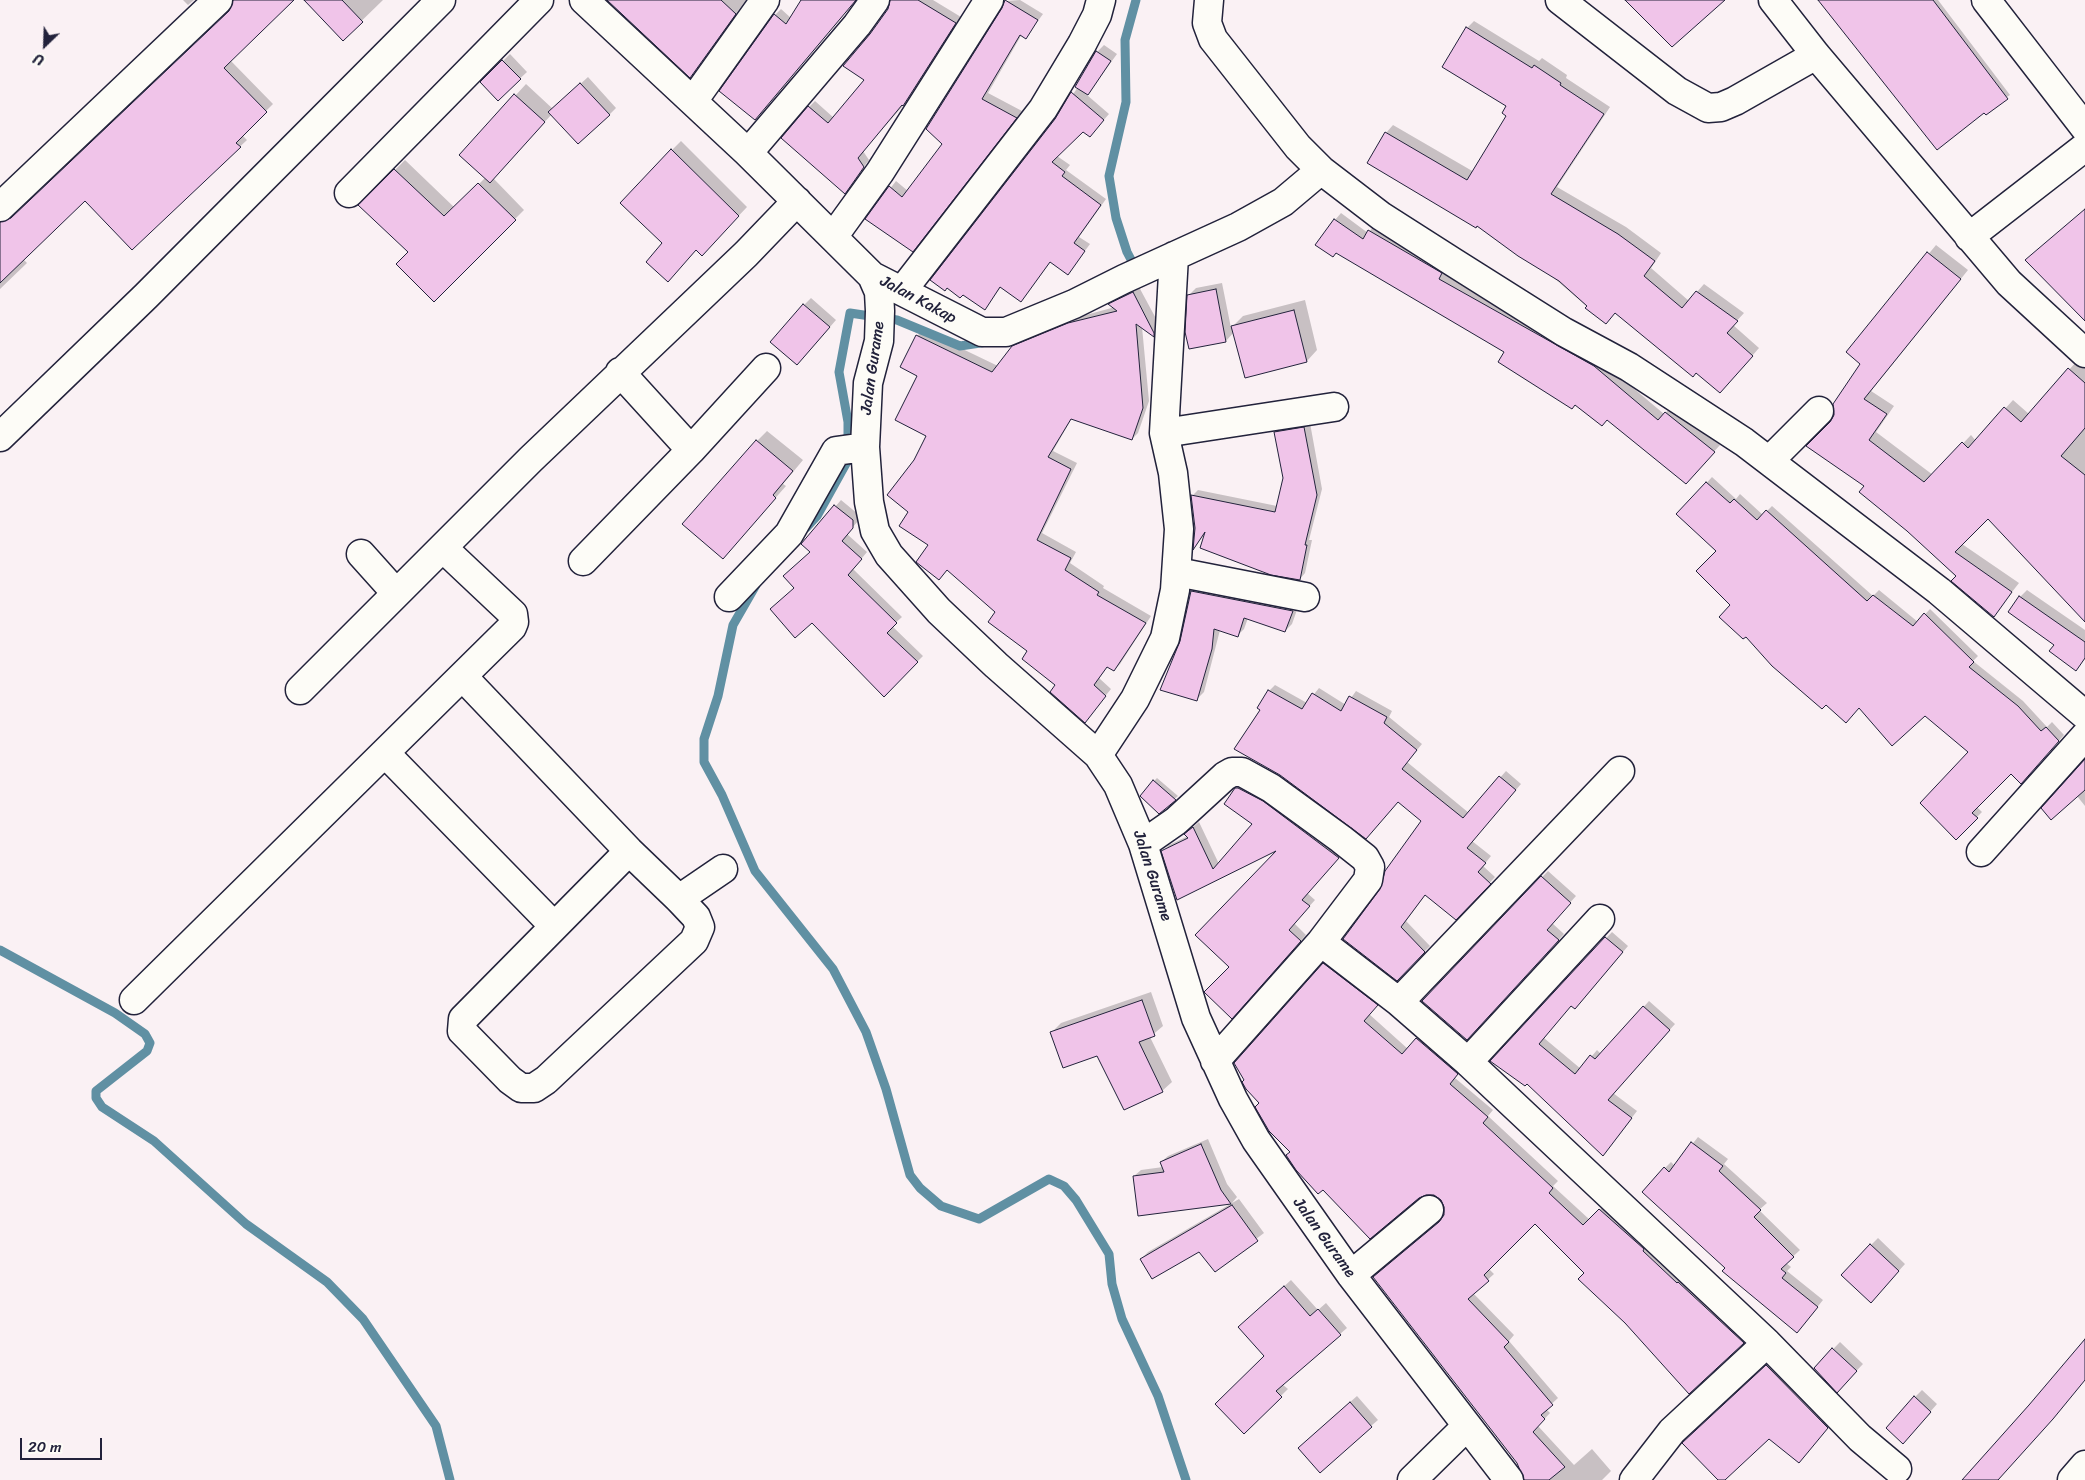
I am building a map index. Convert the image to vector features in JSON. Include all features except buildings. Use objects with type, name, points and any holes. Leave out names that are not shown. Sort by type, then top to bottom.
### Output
[{"type":"street","points":[[0,207],[218,0]]},
{"type":"street","points":[[0,437],[146,296],[441,0]]},
{"type":"street","points":[[349,193],[539,0]]},
{"type":"street","points":[[693,101],[765,0]]},
{"type":"street","points":[[748,153],[857,25],[875,0]]},
{"type":"street","points":[[833,236],[880,172],[988,0]]},
{"type":"street","points":[[902,291],[1043,109],[1089,30],[1101,0]]},
{"type":"street","points":[[1209,0],[1207,23],[1213,39],[1298,147],[1321,170],[1397,226],[1564,332],[1629,367],[1673,394],[1770,460],[1939,591],[2085,714]]},
{"type":"street","points":[[1560,0],[1677,91],[1708,108],[1721,107],[1735,101],[1816,56]]},
{"type":"street","points":[[1773,0],[1816,56],[2009,283],[2085,353]]},
{"type":"street","points":[[1986,0],[2085,128]]},
{"type":"street","name":"Jalan Kakap","points":[[592,2],[872,276],[982,332],[1006,332],[1074,304],[1150,268],[1263,214],[1283,202],[1321,170]]},
{"type":"street","points":[[1969,237],[2085,147]]},
{"type":"street","points":[[300,690],[396,592],[443,548],[620,372],[746,254],[797,201]]},
{"type":"street","points":[[1098,755],[1135,699],[1165,638],[1177,572],[1179,529],[1164,433],[1174,256]]},
{"type":"street","name":"Jalan Gurame","points":[[872,276],[879,292],[878,341],[852,448],[870,502],[875,531],[889,555],[953,624],[1098,755],[1118,785],[1143,844],[1196,1018],[1215,1061],[1256,1140],[1351,1275],[1509,1480]]},
{"type":"street","points":[[582,561],[691,450],[766,368]]},
{"type":"street","points":[[620,372],[691,450]]},
{"type":"street","points":[[1164,433],[1334,407]]},
{"type":"street","points":[[1770,460],[1819,411]]},
{"type":"street","points":[[729,597],[788,534],[852,448]]},
{"type":"street","points":[[134,1000],[512,627],[514,616],[443,548]]},
{"type":"street","points":[[361,554],[396,592]]},
{"type":"street","points":[[1177,572],[1306,597]]},
{"type":"street","points":[[463,677],[698,920],[700,927],[696,939],[546,1080],[534,1088],[525,1089],[510,1080],[462,1032],[461,1026],[468,1012],[629,850]]},
{"type":"street","points":[[1980,852],[2085,736]]},
{"type":"street","points":[[385,753],[553,925]]},
{"type":"street","points":[[1143,844],[1176,821],[1224,776],[1236,771],[1248,774],[1341,839],[1365,858],[1370,867],[1368,880],[1321,942],[1215,1061]]},
{"type":"street","points":[[1399,1002],[1620,771]]},
{"type":"street","points":[[679,900],[723,869]]},
{"type":"street","points":[[1468,1062],[1600,919]]},
{"type":"street","points":[[1321,942],[1399,1002],[1468,1062],[1767,1343],[1860,1438],[1897,1470]]},
{"type":"street","points":[[1351,1275],[1429,1210]]},
{"type":"street","points":[[1634,1480],[1672,1431],[1767,1343]]},
{"type":"street","points":[[1412,1480],[1467,1426]]},
{"type":"street","points":[[2072,1480],[2085,1465]]},
{"type":"waterway","points":[[1136,0],[1125,40],[1126,102],[1109,176],[1116,218],[1127,252],[1136,269]]},
{"type":"waterway","points":[[806,528],[817,516],[848,460],[848,422],[839,372],[850,313],[897,320],[960,346],[987,342]]},
{"type":"waterway","points":[[756,585],[733,625],[718,696],[704,739],[704,762],[722,795],[755,871],[833,969],[866,1032],[886,1089],[910,1175],[920,1188],[941,1206],[979,1219],[1049,1179],[1064,1186],[1076,1200],[1109,1254],[1112,1284],[1122,1319],[1158,1396],[1186,1480]]},
{"type":"waterway","points":[[0,950],[115,1013],[145,1034],[150,1043],[147,1051],[96,1091],[96,1098],[102,1107],[154,1141],[246,1224],[327,1282],[363,1319],[436,1426],[450,1480]]}]
